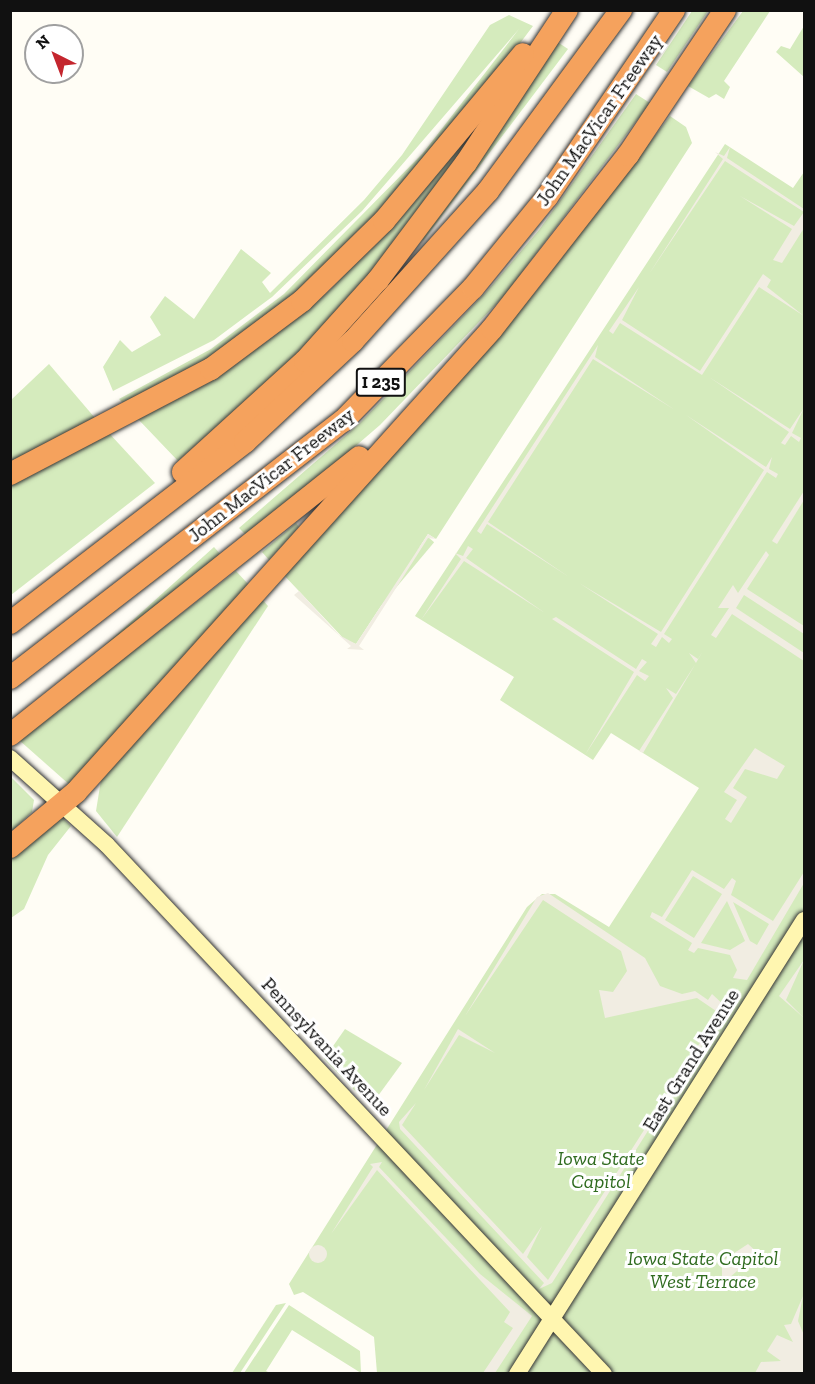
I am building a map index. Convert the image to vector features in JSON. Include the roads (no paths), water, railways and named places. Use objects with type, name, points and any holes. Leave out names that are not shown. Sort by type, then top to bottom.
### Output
[{"type":"highway","points":[[10,474],[211,369],[302,302],[384,221],[557,10]]},
{"type":"highway","points":[[16,619],[312,353],[427,219],[567,10]]},
{"type":"highway","name":"I 235","points":[[16,619],[245,442],[353,341],[488,191],[621,10]]},
{"type":"highway","name":"John MacVicar Freeway","points":[[10,678],[344,421],[473,288],[547,197],[674,10]]},
{"type":"highway","points":[[10,848],[64,803],[430,394],[568,235],[723,13]]},
{"type":"highway","points":[[10,735],[303,506],[430,394]]},
{"type":"main road","name":"Pennsylvania Avenue","points":[[10,758],[64,803],[553,1317],[604,1374]]},
{"type":"main road","name":"East Grand Avenue","points":[[517,1374],[804,920]]},
{"type":"park label","name":"Iowa State Capitol","points":[[601,1170]]},
{"type":"park label","name":"Iowa State Capitol West Terrace","points":[[703,1270]]}]
